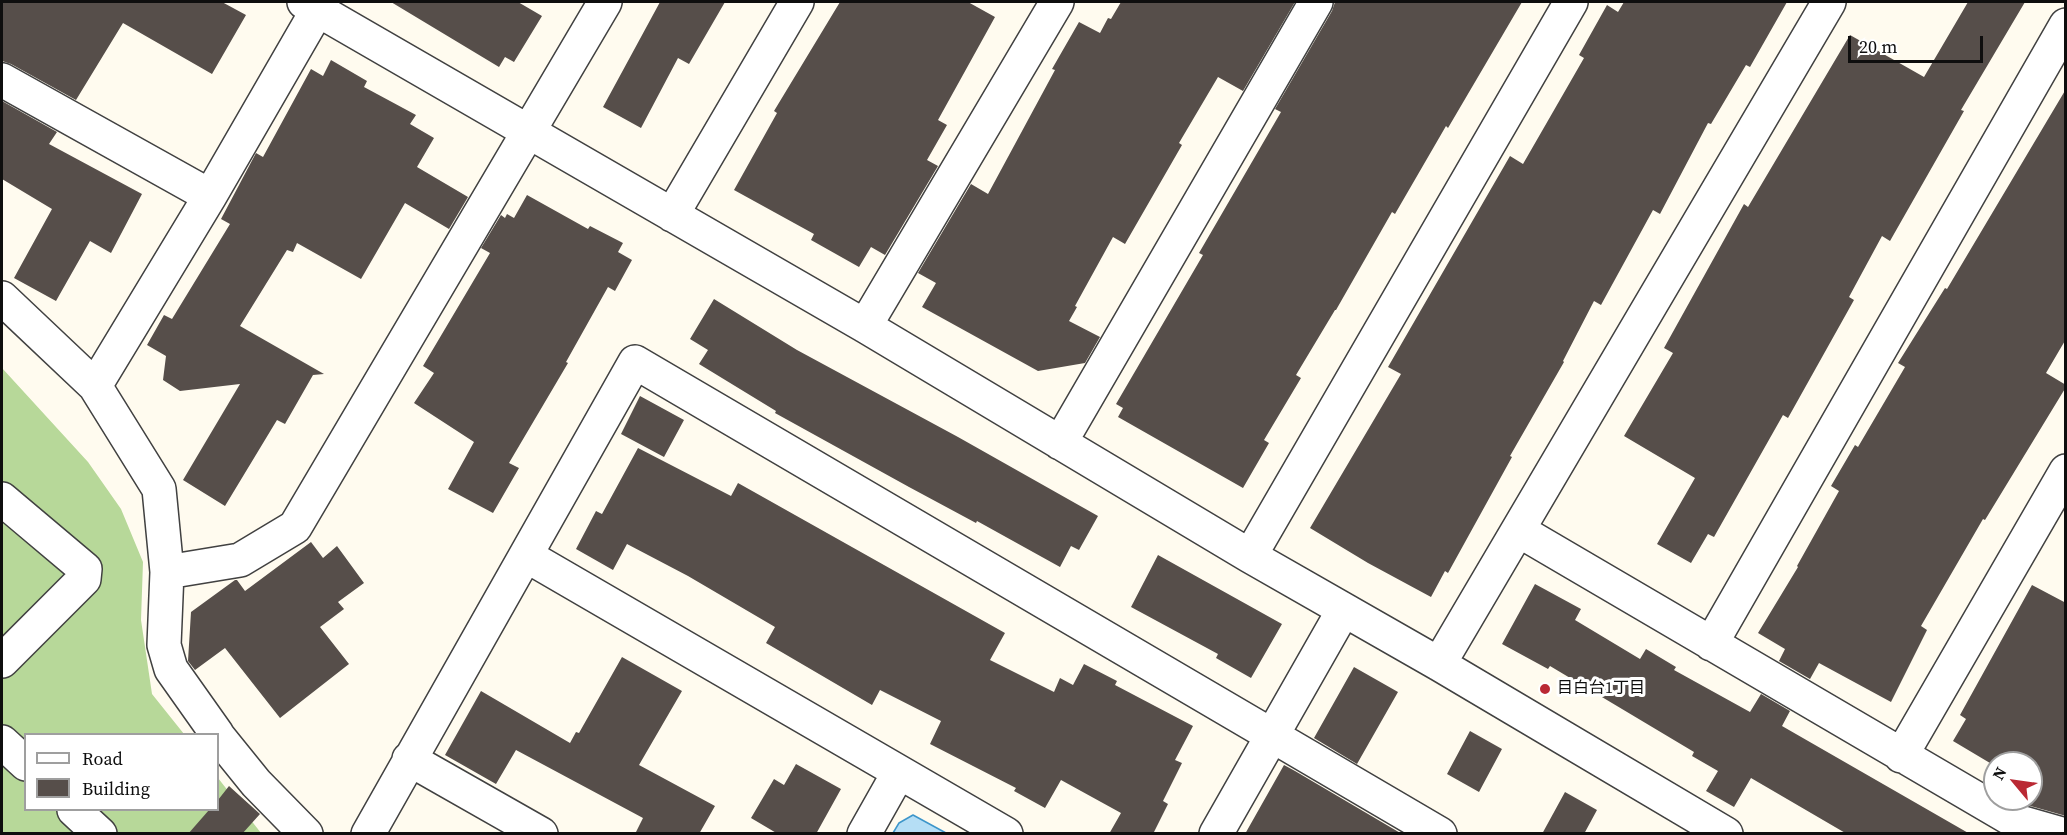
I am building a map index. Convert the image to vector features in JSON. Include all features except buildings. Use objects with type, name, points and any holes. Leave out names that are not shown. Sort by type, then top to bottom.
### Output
[{"type":"street","points":[[672,215],[797,2]]},
{"type":"street","points":[[865,326],[1057,2]]},
{"type":"street","points":[[1060,443],[1316,2]]},
{"type":"street","points":[[1250,556],[1571,2]]},
{"type":"street","points":[[1439,664],[1829,2]]},
{"type":"street","points":[[95,386],[210,196],[311,5],[865,326],[1343,611],[1439,664],[1726,834]]},
{"type":"street","points":[[167,572],[240,560],[295,527],[530,131],[593,6]]},
{"type":"street","points":[[1711,644],[2066,25]]},
{"type":"street","points":[[2,80],[210,196]]},
{"type":"street","points":[[2,298],[95,386],[159,489],[167,572],[164,645],[171,669],[216,733]]},
{"type":"street","points":[[368,834],[635,362],[1440,834]]},
{"type":"street","points":[[1901,756],[2066,471]]},
{"type":"street","points":[[2,499],[85,569],[84,579],[2,662]]},
{"type":"street","points":[[1518,530],[2013,820],[2062,834]]},
{"type":"street","points":[[527,556],[1006,834]]},
{"type":"street","points":[[1216,834],[1343,611]]},
{"type":"street","points":[[219,737],[256,783],[306,834]]},
{"type":"street","points":[[2,742],[24,762]]},
{"type":"street","points":[[409,759],[541,834]]},
{"type":"street","points":[[864,834],[899,772]]},
{"type":"street","points":[[75,811],[100,834]]},
{"type":"green space","points":[[2,368],[88,462],[121,509],[143,562],[141,620],[152,694],[183,733],[24,733],[24,811],[219,811],[219,779],[261,833],[2,833]]},
{"type":"water","points":[[913,815],[946,833],[893,833],[899,823]]},
{"type":"place","name":"目白台1丁目","points":[[1545,689]]}]
